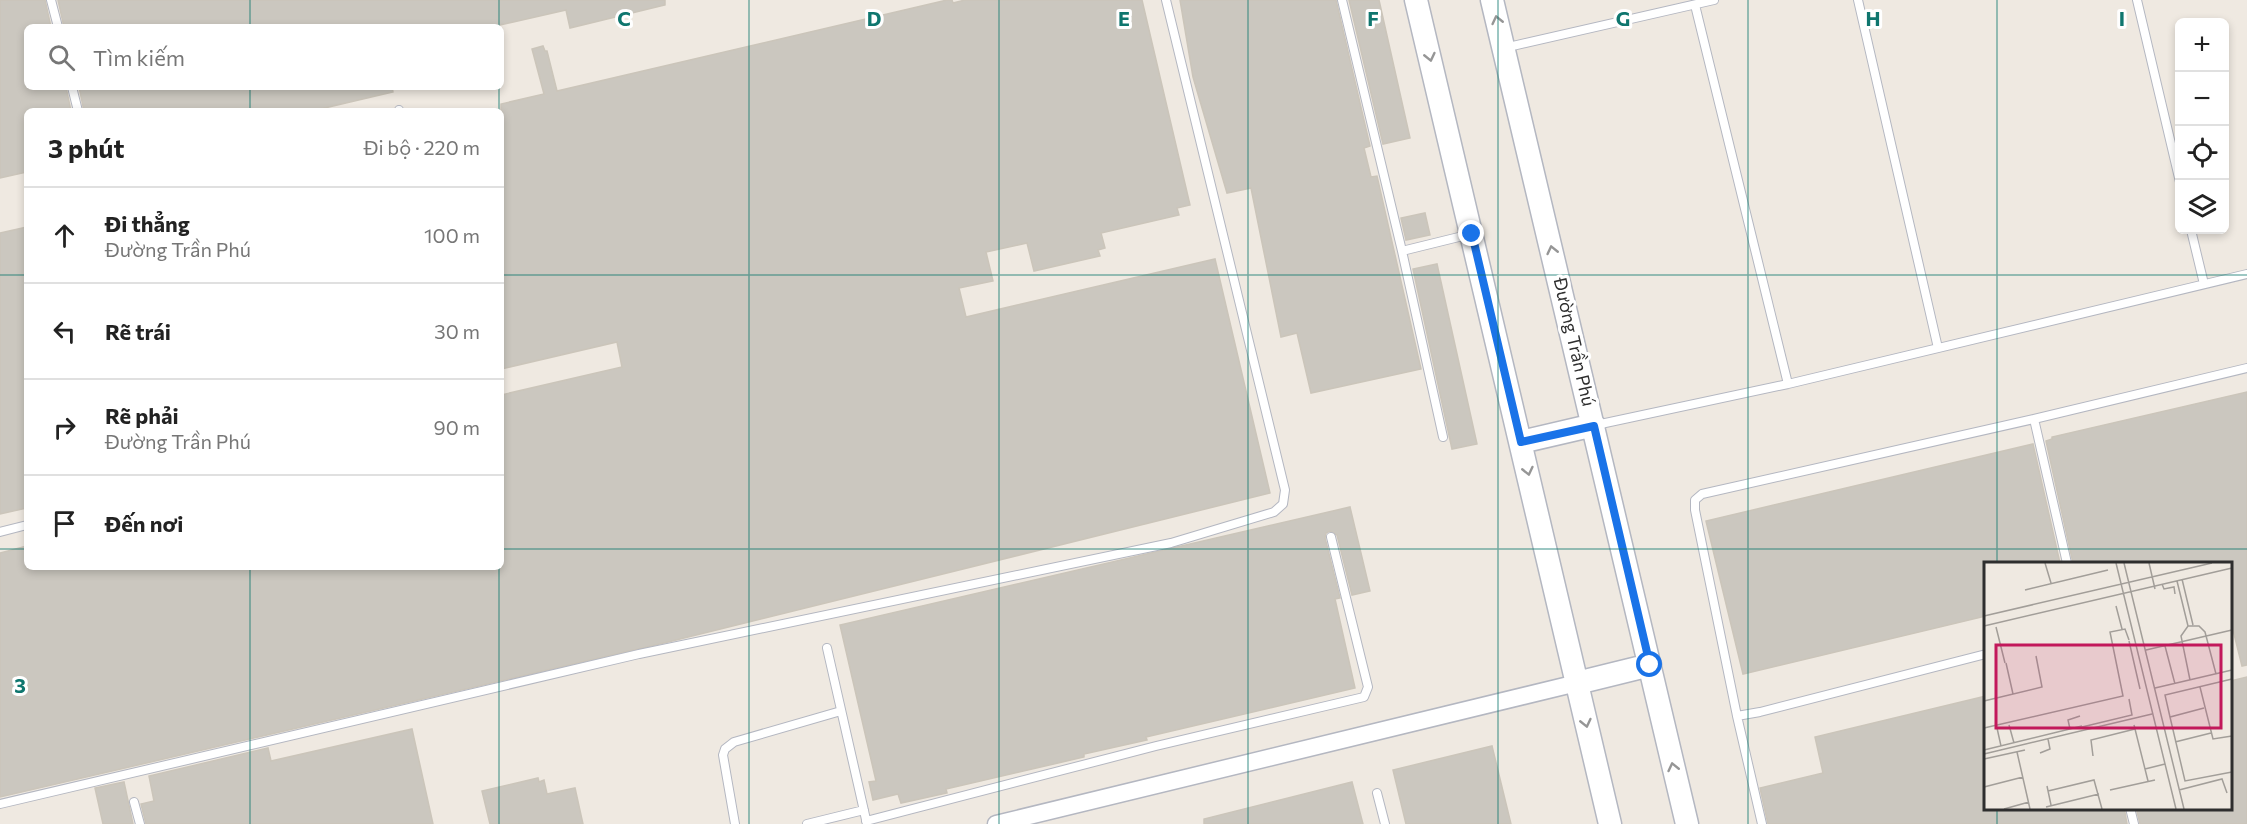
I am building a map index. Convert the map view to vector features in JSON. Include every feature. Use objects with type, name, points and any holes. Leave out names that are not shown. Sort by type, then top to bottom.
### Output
[{"type":"main road","points":[[1416,0],[1610,824]]},
{"type":"main road","name":"Đường Trần Phú","points":[[1492,0],[1687,824]]},
{"type":"main road","points":[[1521,442],[1594,426]]},
{"type":"main road","points":[[1577,683],[1650,665]]},
{"type":"street","points":[[996,824],[1577,683]]},
{"type":"lane","points":[[51,0],[57,24]]},
{"type":"lane","points":[[0,804],[639,654],[1171,543],[1274,512],[1283,504],[1285,490],[1166,0]]},
{"type":"lane","points":[[1342,0],[1402,251],[1443,437]]},
{"type":"lane","points":[[1504,49],[1714,0]]},
{"type":"lane","points":[[1858,0],[1938,348]]},
{"type":"lane","points":[[2137,0],[2180,180]]},
{"type":"lane","points":[[1695,5],[1788,384]]},
{"type":"lane","points":[[73,90],[77,108]]},
{"type":"lane","points":[[1402,251],[1472,234]]},
{"type":"lane","points":[[2192,234],[2204,284]]},
{"type":"lane","points":[[1594,426],[1788,384],[2247,274]]},
{"type":"lane","points":[[1762,824],[1737,716],[1695,510],[1695,500],[1702,494],[2247,368]]},
{"type":"lane","points":[[2034,419],[2067,562]]},
{"type":"lane","points":[[0,532],[24,526]]},
{"type":"lane","points":[[827,648],[866,823],[1156,746],[1364,697],[1368,687],[1331,537]]},
{"type":"lane","points":[[1737,716],[1984,655]]},
{"type":"lane","points":[[735,824],[723,755],[725,749],[734,742],[841,711]]},
{"type":"lane","points":[[1377,793],[1385,824]]},
{"type":"lane","points":[[134,802],[140,824]]},
{"type":"lane","points":[[2130,809],[2134,824]]},
{"type":"lane","points":[[807,824],[864,810]]},
{"type":"building","points":[[0,0],[45,0],[50,24],[24,24],[24,90],[67,90],[70,108],[24,108],[24,173],[0,178]]},
{"type":"building","points":[[58,0],[665,0],[665,5],[570,28],[566,10],[504,24],[63,24]]},
{"type":"building","points":[[947,0],[952,0],[953,3],[965,0],[1142,0],[1190,205],[1177,208],[1179,215],[1101,233],[1105,248],[1098,250],[1100,256],[1034,271],[1027,243],[986,252],[993,281],[959,288],[966,317],[1215,259],[1270,493],[668,642],[0,797],[0,553],[24,547],[24,570],[504,570],[504,394],[622,367],[617,342],[504,368],[504,108],[501,108],[501,104],[544,94],[532,49],[543,46],[547,51],[557,91]]},
{"type":"building","points":[[1180,0],[1336,0],[1370,146],[1364,148],[1371,177],[1377,176],[1421,369],[1311,393],[1297,333],[1281,337],[1251,188],[1227,193],[1193,77]]},
{"type":"building","points":[[1349,0],[1379,0],[1410,138],[1383,144]]},
{"type":"building","points":[[80,90],[393,90],[393,92],[325,108],[83,108]]},
{"type":"building","points":[[1425,213],[1430,235],[1406,240],[1401,218]]},
{"type":"building","points":[[24,228],[24,509],[0,514],[0,233]]},
{"type":"building","points":[[1437,264],[1477,444],[1452,449],[1413,269]]},
{"type":"building","points":[[2247,392],[2247,665],[2242,666],[2232,626],[2232,562],[2073,562],[2046,441],[2052,437]]},
{"type":"building","points":[[2033,444],[2060,562],[1984,562],[1984,616],[1743,674],[1706,521]]},
{"type":"building","points":[[1350,507],[1370,591],[1352,595],[1337,535],[1330,531],[1326,533],[1325,538],[1340,598],[1335,599],[1355,688],[1146,737],[1147,740],[1084,754],[1084,757],[946,789],[947,793],[901,803],[898,794],[873,800],[869,782],[876,781],[840,625]]},
{"type":"building","points":[[2247,677],[2247,824],[2140,824],[2136,809],[2232,809],[2232,681]]},
{"type":"building","points":[[1984,696],[1984,809],[2124,809],[2127,824],[1768,824],[1760,788],[1823,773],[1815,737]]},
{"type":"building","points":[[412,729],[433,824],[146,824],[141,804],[154,801],[149,776],[268,748],[271,761]]},
{"type":"building","points":[[1492,746],[1511,824],[1406,824],[1393,770]]},
{"type":"building","points":[[538,778],[539,782],[544,780],[547,794],[575,788],[583,824],[490,824],[482,791]]},
{"type":"building","points":[[124,782],[133,824],[103,824],[95,788]]},
{"type":"building","points":[[1352,782],[1363,824],[1204,824],[1204,819]]},
{"type":"route","points":[[1472,234],[1521,442],[1594,426],[1650,665]]}]
